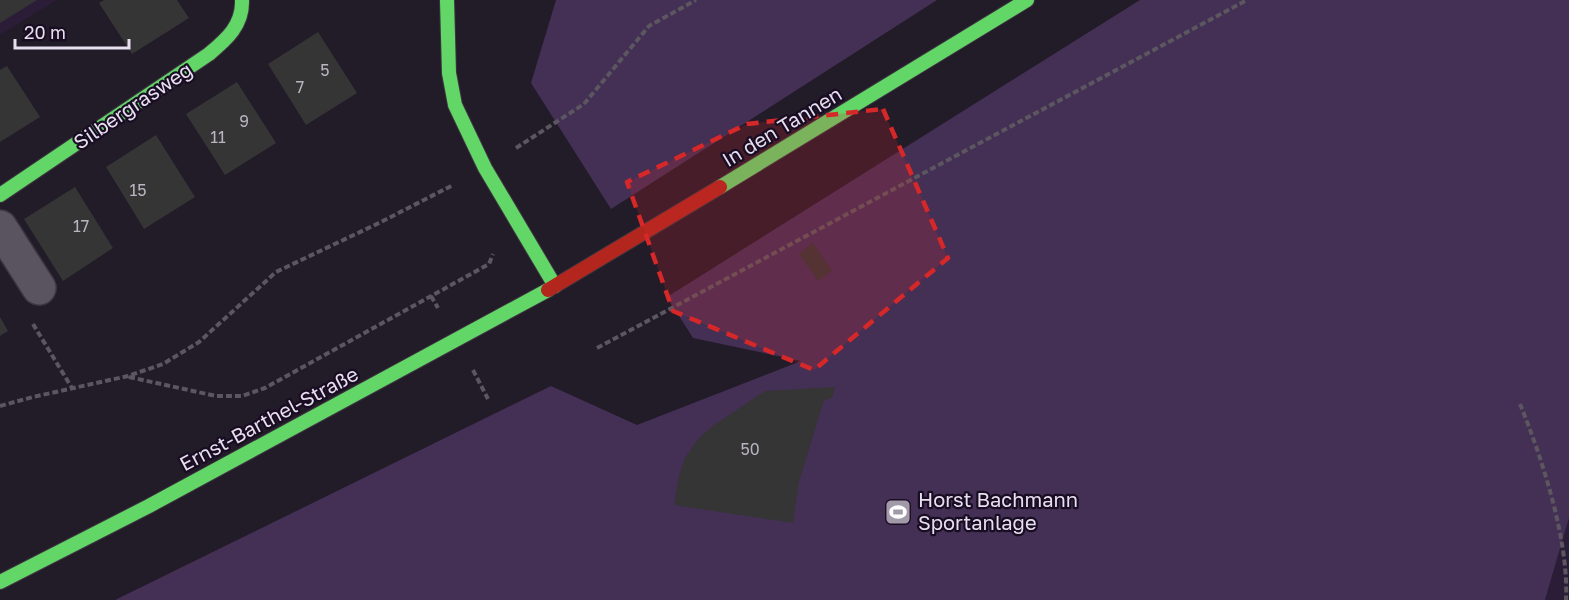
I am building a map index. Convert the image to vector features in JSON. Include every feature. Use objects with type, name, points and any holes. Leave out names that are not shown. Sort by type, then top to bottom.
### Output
[{"type":"street","name":"Silbergrasweg","points":[[0,195],[202,60],[232,36],[243,8],[242,0]]},
{"type":"street","points":[[447,0],[449,73],[455,105],[485,168],[555,286]]},
{"type":"street","name":"In den Tannen","points":[[555,286],[1027,0]]},
{"type":"street","points":[[0,227],[39,288]]},
{"type":"street","name":"Ernst-Barthel-Straße","points":[[0,582],[149,507],[555,286]]},
{"type":"path","points":[[0,406],[128,376],[163,364],[199,342],[276,272],[381,222],[485,168],[584,104],[649,26],[696,0]]},
{"type":"path","points":[[597,348],[1247,0]]},
{"type":"path","points":[[128,376],[216,396],[242,396],[264,388],[489,264],[494,253]]},
{"type":"path","points":[[39,288],[31,322],[72,388]]},
{"type":"path","points":[[1520,404],[1542,458],[1559,518],[1565,560],[1566,600]]},
{"type":"highlighted area","points":[[883,109],[948,258],[814,370],[673,311],[627,182],[747,124]]},
{"type":"shaded area","points":[[0,0],[57,0],[0,35]]},
{"type":"shaded area","points":[[556,0],[937,0],[611,209],[531,83]]},
{"type":"shaded area","points":[[1140,0],[1569,0],[1569,518],[1545,600],[115,600],[551,386],[637,425],[801,361],[693,338],[667,297]]},
{"type":"shaded area","points":[[1569,518],[1569,600],[1545,600]]},
{"type":"building","points":[[0,0],[37,0],[0,23]]},
{"type":"building","points":[[104,0],[177,0],[189,18],[132,54],[99,3]]},
{"type":"building","points":[[318,32],[357,93],[306,125],[268,64]]},
{"type":"building","points":[[7,66],[40,117],[0,142],[0,70]]},
{"type":"building","points":[[237,82],[276,143],[225,175],[186,114]]},
{"type":"building","points":[[156,135],[195,197],[144,229],[106,167]]},
{"type":"building","points":[[75,187],[113,248],[63,281],[24,219]]},
{"type":"building","points":[[813,243],[832,271],[818,281],[799,254]]},
{"type":"building","points":[[0,317],[8,331],[0,336]]},
{"type":"building","points":[[835,387],[832,398],[824,400],[799,482],[793,523],[674,505],[679,475],[685,458],[698,439],[714,425],[765,391]]},
{"type":"traffic: fast","points":[[0,195],[209,54],[233,31],[240,17],[242,0]]},
{"type":"traffic: fast","points":[[447,0],[449,73],[455,105],[485,168],[555,286]]},
{"type":"traffic: fast","points":[[720,187],[1027,0]]},
{"type":"traffic: fast","points":[[0,582],[149,506],[548,290]]},
{"type":"traffic: jam","points":[[548,290],[720,187]]},
{"type":"place","name":"Horst Bachmann Sportanlage","points":[[898,512]]}]
